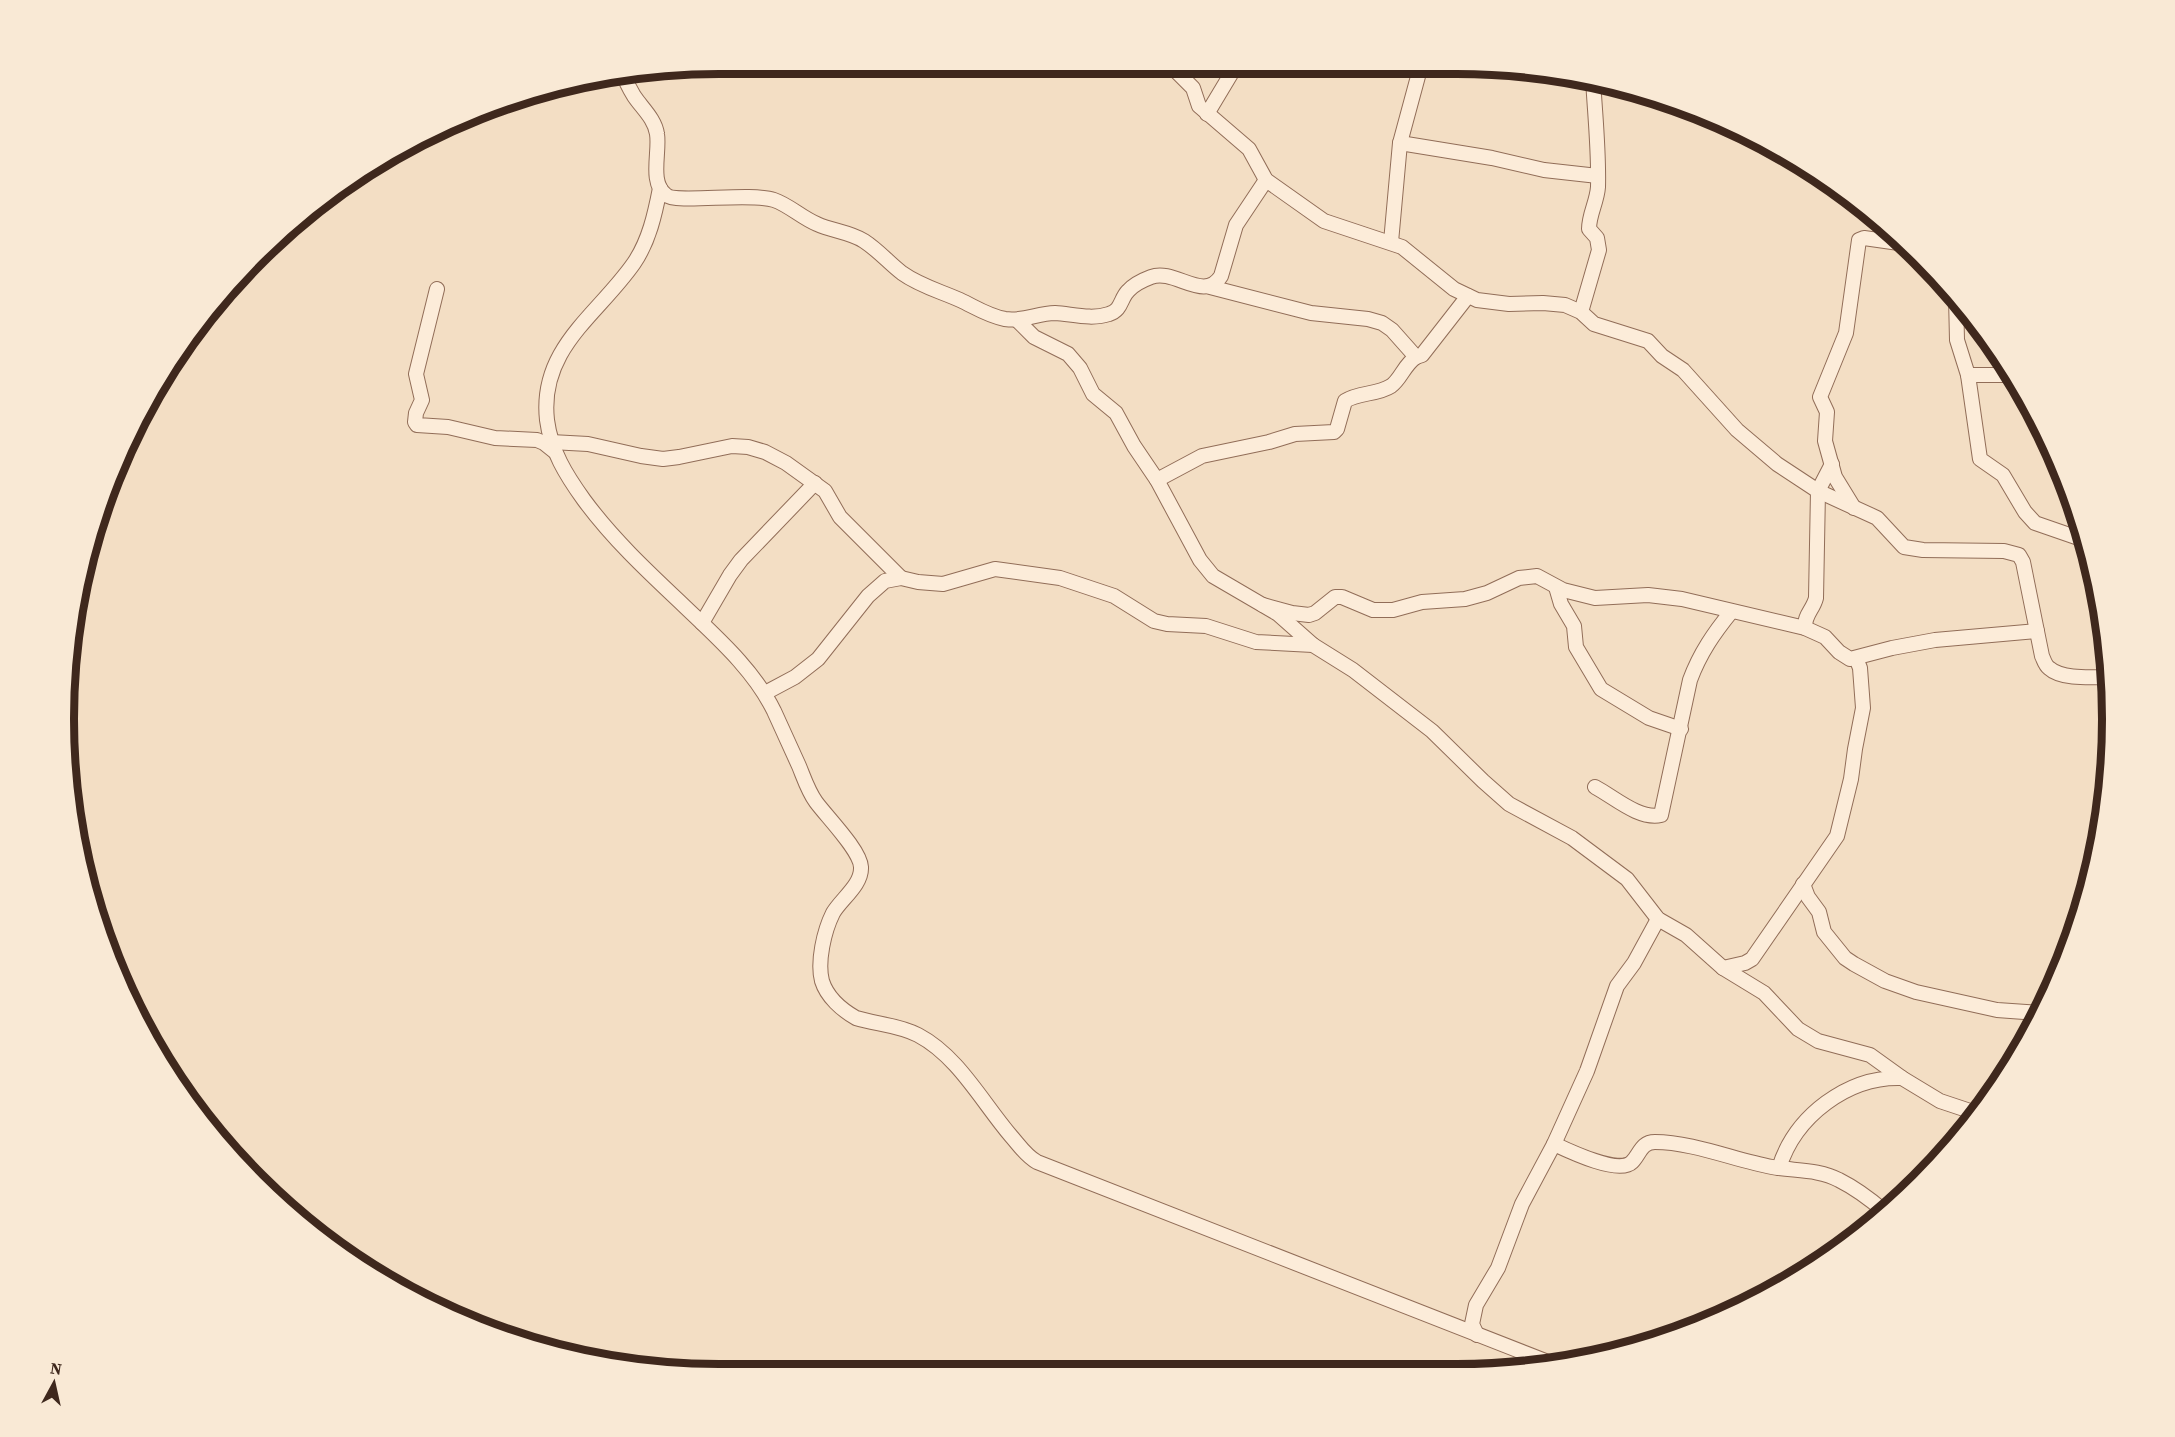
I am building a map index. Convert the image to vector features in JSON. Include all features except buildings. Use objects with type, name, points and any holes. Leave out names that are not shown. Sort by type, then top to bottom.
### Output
[{"type":"street","points":[[1179,74],[1193,88],[1199,106],[1249,148],[1266,180],[1324,220],[1335,226],[1391,242],[1410,252],[1454,289],[1477,300],[1509,304],[1555,303],[1574,308],[1594,324],[1648,341],[1662,356],[1683,370],[1737,430],[1778,464],[1818,491],[1882,521],[1902,544],[1912,549],[2004,551],[2019,555],[2024,562],[2046,667],[2057,674],[2067,676],[2100,677]]},
{"type":"street","points":[[1207,114],[1231,74]]},
{"type":"street","points":[[1391,242],[1400,143],[1419,74]]},
{"type":"street","points":[[626,80],[633,96],[650,117],[657,133],[660,188],[651,226],[636,259],[615,287],[573,334],[553,369],[546,396],[552,446],[579,493],[604,526],[747,669],[765,693],[814,800],[853,847],[861,864],[861,872],[834,913],[828,927],[821,967],[823,982],[832,999],[848,1013],[867,1021],[913,1033],[931,1044],[958,1068],[1001,1124],[1025,1152],[1037,1162],[1538,1358]]},
{"type":"street","points":[[1581,312],[1599,250],[1597,238],[1589,229],[1590,216],[1597,196],[1598,176],[1593,89]]},
{"type":"street","points":[[1400,143],[1544,170],[1598,176]]},
{"type":"street","points":[[1210,287],[1217,283],[1221,276],[1236,225],[1266,180]]},
{"type":"street","points":[[660,188],[665,195],[677,200],[742,197],[776,201],[813,223],[858,237],[916,283],[959,300],[986,314],[1017,320],[1054,313],[1083,316],[1111,314],[1120,306],[1126,292],[1132,287],[1165,274],[1202,287],[1210,287],[1311,313],[1368,319],[1382,323],[1392,330],[1416,357]]},
{"type":"street","points":[[1854,508],[1837,484],[1825,441],[1827,412],[1820,393],[1846,333],[1859,240],[1864,238],[1891,242]]},
{"type":"street","points":[[437,289],[417,367],[416,381],[422,400],[416,413],[417,425],[448,427],[495,438],[537,440],[552,446],[588,444],[663,459],[732,446],[748,447],[765,452],[815,483],[831,498],[840,517],[901,578]]},
{"type":"street","points":[[1157,480],[1202,456],[1295,434],[1334,432],[1337,429],[1345,401],[1394,385],[1405,366],[1422,355],[1468,296]]},
{"type":"street","points":[[1957,312],[1958,347],[1968,375],[1980,459],[2003,474],[2025,512],[2035,523],[2075,537]]},
{"type":"street","points":[[1017,320],[1034,337],[1062,350],[1074,360],[1093,394],[1116,413],[1134,446],[1157,480],[1200,560],[1213,576],[1278,614],[1313,645],[1353,670],[1432,731],[1482,781],[1509,804],[1562,832],[1627,879],[1658,920],[1686,935],[1723,968],[1764,993],[1788,1020],[1809,1036],[1830,1045],[1870,1055],[1940,1101],[1968,1110]]},
{"type":"street","points":[[1968,375],[2002,375]]},
{"type":"street","points":[[1805,628],[1805,618],[1816,598],[1818,491],[1832,464]]},
{"type":"street","points":[[702,623],[741,560],[815,483]]},
{"type":"street","points":[[765,693],[795,677],[818,659],[858,607],[880,584],[901,578],[943,584],[994,569],[1008,569],[1060,578],[1099,591],[1129,605],[1154,621],[1206,626],[1256,642],[1313,645]]},
{"type":"street","points":[[1263,605],[1309,615],[1335,597],[1342,597],[1363,607],[1383,610],[1422,602],[1465,599],[1532,575],[1556,587],[1595,598],[1648,595],[1682,599],[1805,628],[1826,637],[1845,657],[1856,658],[1925,642],[2037,631]]},
{"type":"street","points":[[1556,587],[1561,604],[1574,627],[1576,647],[1601,688],[1649,718],[1681,729]]},
{"type":"street","points":[[1595,788],[1636,812],[1660,815],[1681,729],[1685,701],[1696,665],[1709,639],[1731,612]]},
{"type":"street","points":[[1723,968],[1752,959],[1834,842],[1851,779],[1856,738],[1863,708],[1860,668],[1856,658]]},
{"type":"street","points":[[1803,884],[1808,897],[1819,912],[1824,932],[1845,958],[1854,964],[1885,981],[1916,992],[1987,1009],[2030,1013]]},
{"type":"street","points":[[1477,1335],[1471,1320],[1476,1305],[1498,1268],[1522,1204],[1554,1144],[1587,1071],[1617,986],[1634,963],[1658,920]]},
{"type":"street","points":[[1779,1167],[1795,1135],[1831,1098],[1863,1083],[1884,1078],[1902,1078]]},
{"type":"street","points":[[1554,1144],[1582,1156],[1621,1167],[1632,1162],[1643,1146],[1652,1142],[1712,1152],[1818,1173],[1840,1180],[1878,1207]]}]
